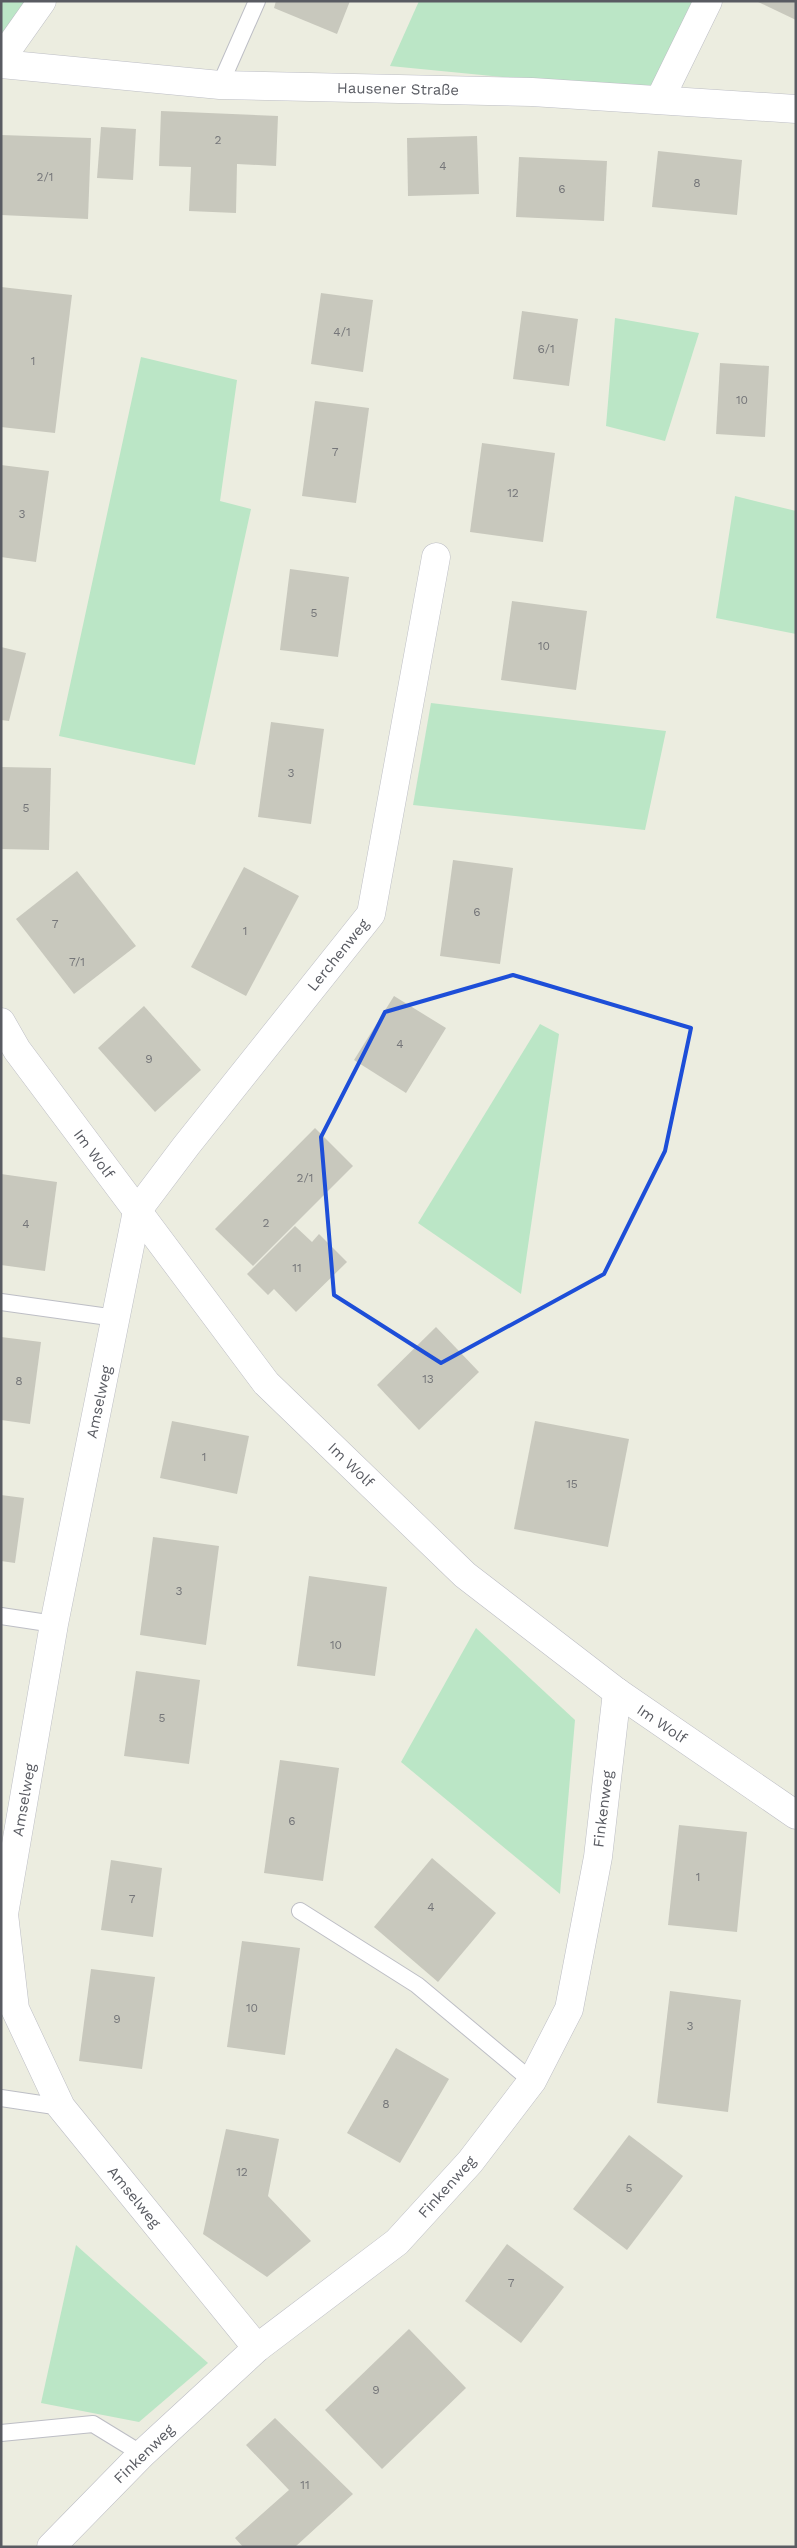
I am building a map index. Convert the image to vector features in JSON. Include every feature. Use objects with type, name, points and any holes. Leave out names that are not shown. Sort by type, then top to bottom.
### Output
[{"type":"street","points":[[1,59],[42,1]]},
{"type":"street","points":[[660,99],[708,1]]},
{"type":"street","name":"Hausener Straße","points":[[1,64],[220,85],[532,92],[796,109]]},
{"type":"street","name":"Lerchenweg","points":[[136,1211],[371,914],[436,557]]},
{"type":"street","name":"Im Wolf","points":[[1,1022],[17,1050],[266,1383],[465,1576],[617,1692],[796,1815]]},
{"type":"street","name":"Amselweg","points":[[136,1211],[54,1624],[3,1914],[15,2009],[61,2107],[257,2348]]},
{"type":"street","name":"Finkenweg","points":[[50,2547],[142,2454],[257,2348],[397,2242],[470,2162],[532,2081],[569,2009],[598,1857],[617,1692]]},
{"type":"lane","points":[[220,85],[257,1]]},
{"type":"lane","points":[[1,1302],[116,1318]]},
{"type":"lane","points":[[1,1616],[54,1624]]},
{"type":"lane","points":[[300,1911],[417,1985],[532,2081]]},
{"type":"lane","points":[[1,2098],[61,2107]]},
{"type":"lane","points":[[1,2433],[92,2424],[142,2454]]},
{"type":"highlighted area","points":[[513,975],[691,1028],[665,1151],[604,1274],[441,1363],[334,1295],[321,1137],[385,1012]]},
{"type":"green space","points":[[1,1],[31,1],[1,37]]},
{"type":"green space","points":[[419,1],[700,1],[656,92],[390,66]]},
{"type":"green space","points":[[615,318],[699,333],[665,441],[606,426]]},
{"type":"green space","points":[[141,357],[237,380],[220,501],[251,509],[195,765],[59,736]]},
{"type":"green space","points":[[735,496],[796,511],[796,634],[716,618]]},
{"type":"green space","points":[[431,703],[666,731],[645,830],[413,805]]},
{"type":"green space","points":[[540,1024],[559,1034],[521,1294],[418,1223]]},
{"type":"green space","points":[[476,1628],[575,1720],[560,1894],[401,1762]]},
{"type":"green space","points":[[76,2245],[208,2363],[139,2422],[41,2403]]},
{"type":"building","points":[[276,1],[350,1],[337,34],[274,8]]},
{"type":"building","points":[[756,1],[796,1],[796,20]]},
{"type":"building","points":[[161,111],[278,116],[276,166],[237,164],[236,213],[189,211],[191,167],[159,166]]},
{"type":"building","points":[[101,127],[136,129],[133,180],[97,178]]},
{"type":"building","points":[[1,135],[91,138],[88,219],[1,215]]},
{"type":"building","points":[[477,136],[479,194],[408,196],[407,138]]},
{"type":"building","points":[[658,151],[742,160],[737,215],[652,207]]},
{"type":"building","points":[[519,157],[607,161],[604,221],[516,217]]},
{"type":"building","points":[[1,287],[72,295],[55,433],[1,427]]},
{"type":"building","points":[[321,293],[373,300],[363,372],[311,364]]},
{"type":"building","points":[[522,311],[578,319],[569,386],[513,379]]},
{"type":"building","points":[[720,363],[769,366],[765,437],[716,434]]},
{"type":"building","points":[[315,401],[369,408],[356,503],[302,496]]},
{"type":"building","points":[[482,443],[555,453],[543,542],[470,532]]},
{"type":"building","points":[[1,465],[49,471],[36,562],[1,557]]},
{"type":"building","points":[[290,569],[349,577],[338,657],[280,650]]},
{"type":"building","points":[[512,601],[587,611],[576,690],[501,680]]},
{"type":"building","points":[[1,647],[26,653],[9,721],[1,720]]},
{"type":"building","points":[[271,722],[324,729],[311,824],[258,817]]},
{"type":"building","points":[[1,767],[51,768],[49,850],[1,849]]},
{"type":"building","points":[[453,860],[513,868],[500,964],[440,956]]},
{"type":"building","points":[[244,867],[299,896],[246,996],[191,967]]},
{"type":"building","points":[[77,871],[136,946],[74,994],[16,919]]},
{"type":"building","points":[[394,996],[446,1028],[406,1093],[354,1060]]},
{"type":"building","points":[[144,1006],[201,1070],[155,1112],[98,1048]]},
{"type":"building","points":[[315,1128],[353,1166],[253,1266],[215,1229]]},
{"type":"building","points":[[1,1174],[57,1182],[45,1271],[1,1265]]},
{"type":"building","points":[[295,1226],[312,1242],[319,1234],[347,1262],[296,1312],[274,1289],[268,1295],[247,1274]]},
{"type":"building","points":[[436,1327],[479,1372],[419,1430],[377,1385]]},
{"type":"building","points":[[1,1337],[41,1342],[30,1424],[1,1420]]},
{"type":"building","points":[[172,1421],[249,1436],[237,1494],[160,1478]]},
{"type":"building","points":[[535,1421],[629,1439],[608,1547],[514,1529]]},
{"type":"building","points":[[1,1495],[24,1498],[15,1563],[1,1561]]},
{"type":"building","points":[[153,1537],[219,1546],[206,1645],[140,1635]]},
{"type":"building","points":[[309,1576],[387,1587],[375,1676],[297,1666]]},
{"type":"building","points":[[136,1671],[200,1680],[189,1764],[124,1756]]},
{"type":"building","points":[[280,1760],[339,1768],[323,1881],[264,1873]]},
{"type":"building","points":[[679,1825],[747,1832],[737,1932],[668,1925]]},
{"type":"building","points":[[432,1858],[496,1913],[438,1982],[374,1927]]},
{"type":"building","points":[[111,1860],[162,1868],[153,1937],[101,1930]]},
{"type":"building","points":[[242,1941],[300,1948],[285,2055],[227,2047]]},
{"type":"building","points":[[91,1969],[155,1977],[142,2069],[79,2061]]},
{"type":"building","points":[[670,1991],[741,2000],[728,2112],[657,2103]]},
{"type":"building","points":[[396,2048],[449,2079],[400,2163],[347,2133]]},
{"type":"building","points":[[226,2129],[279,2139],[268,2196],[311,2241],[267,2277],[203,2234]]},
{"type":"building","points":[[629,2135],[683,2176],[627,2250],[573,2209]]},
{"type":"building","points":[[507,2244],[564,2287],[521,2343],[465,2301]]},
{"type":"building","points":[[409,2329],[466,2388],[382,2469],[325,2410]]},
{"type":"building","points":[[275,2418],[353,2494],[295,2547],[243,2547],[235,2538],[289,2490],[246,2445]]}]
